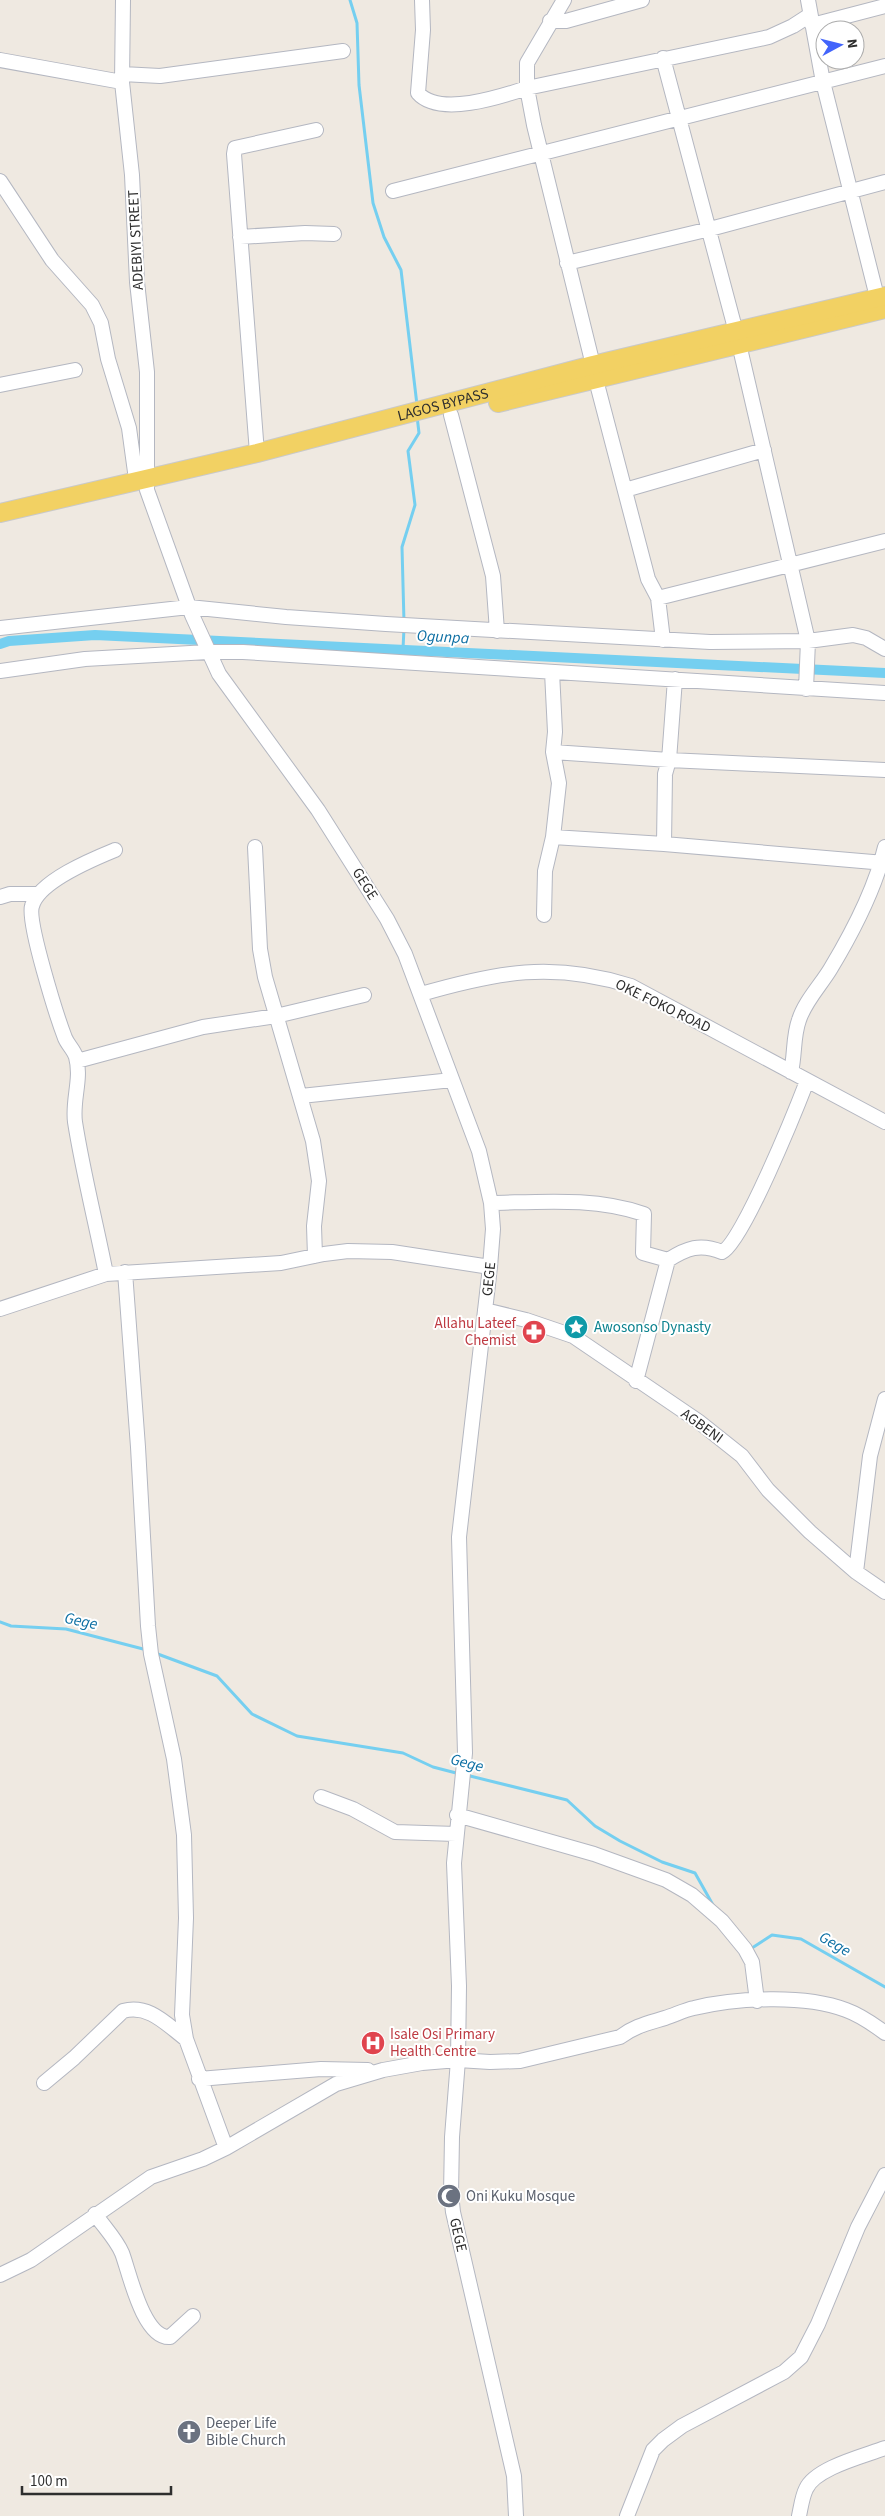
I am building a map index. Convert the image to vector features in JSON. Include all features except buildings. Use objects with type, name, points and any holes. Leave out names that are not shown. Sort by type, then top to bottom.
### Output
[{"type":"main road","name":"LAGOS BYPASS","points":[[0,525],[146,482],[257,453],[738,338],[882,301]]},
{"type":"main road","name":"LAGOS BYPASS","points":[[0,513],[451,415],[595,372]]},
{"type":"street","name":"ADEBIYI STREET","points":[[123,0],[122,78],[132,175],[137,282],[147,372],[148,465],[146,482]]},
{"type":"street","points":[[422,0],[423,30],[418,93],[423,99],[435,104],[450,105],[502,96],[526,88],[769,37],[811,20],[885,6]]},
{"type":"street","points":[[564,0],[527,63],[526,88],[625,490],[648,578],[658,598],[663,640]]},
{"type":"street","points":[[550,21],[566,21],[642,0]]},
{"type":"street","points":[[808,0],[823,82],[882,301]]},
{"type":"street","points":[[0,60],[122,78],[160,76],[344,51]]},
{"type":"street","points":[[663,58],[738,338],[792,564],[808,644],[806,686]]},
{"type":"street","points":[[393,191],[885,66]]},
{"type":"street","points":[[257,453],[235,148],[316,130]]},
{"type":"street","points":[[0,181],[52,260],[92,305],[101,323],[108,359],[129,428],[135,472],[146,482]]},
{"type":"street","points":[[568,263],[710,229],[885,182]]},
{"type":"street","points":[[240,237],[305,233],[334,234]]},
{"type":"street","points":[[0,385],[76,370]]},
{"type":"street","points":[[451,415],[493,576],[498,631]]},
{"type":"street","points":[[625,490],[764,450]]},
{"type":"street","name":"GEGE","points":[[146,482],[191,611],[206,649],[219,674],[318,810],[363,880],[405,954],[479,1151],[491,1203],[493,1228],[490,1267],[459,1537],[465,1752],[454,1863],[459,1986],[458,2060],[451,2173],[453,2212],[508,2444],[514,2476],[516,2516]]},
{"type":"street","points":[[658,598],[885,542]]},
{"type":"street","points":[[0,628],[191,611],[663,640],[808,644],[853,635],[866,638],[885,649]]},
{"type":"street","points":[[0,671],[85,659],[206,649],[552,672],[806,686],[885,693]]},
{"type":"street","points":[[544,915],[545,871],[553,837],[558,783],[553,752],[555,732],[552,672]]},
{"type":"street","points":[[664,844],[665,774],[669,760],[675,679]]},
{"type":"street","points":[[553,752],[669,760],[885,770]]},
{"type":"street","points":[[553,837],[883,862]]},
{"type":"street","points":[[256,846],[260,949],[276,1016],[313,1141],[319,1181],[314,1226],[315,1256]]},
{"type":"street","points":[[792,1072],[795,1056],[795,1031],[799,1017],[832,967],[863,906],[883,862],[885,847]]},
{"type":"street","points":[[106,1274],[75,1119],[77,1062],[66,1040],[52,998],[31,920],[32,906],[38,894],[70,872],[115,850]]},
{"type":"street","points":[[0,897],[10,894],[38,894]]},
{"type":"street","name":"OKE FOKO ROAD","points":[[421,994],[466,981],[527,971],[560,971],[604,978],[630,986],[885,1122]]},
{"type":"street","points":[[77,1062],[203,1027],[276,1016],[364,995]]},
{"type":"street","points":[[301,1096],[452,1080]]},
{"type":"street","points":[[636,1381],[668,1260],[687,1248],[715,1249],[722,1252],[730,1247],[753,1204],[788,1129],[807,1081]]},
{"type":"street","points":[[491,1203],[551,1201],[601,1204],[632,1210],[644,1214],[643,1253],[668,1260]]},
{"type":"street","points":[[0,1309],[106,1274],[281,1263],[348,1251],[392,1252],[490,1267]]},
{"type":"street","points":[[124,1272],[138,1447],[148,1626],[151,1654],[174,1759],[184,1834],[186,1918],[182,2015],[186,2039],[199,2079],[226,2148]]},
{"type":"street","name":"AGBENI","points":[[485,1310],[526,1320],[573,1336],[636,1381],[698,1421],[742,1456],[768,1490],[810,1532],[856,1572],[885,1592]]},
{"type":"street","points":[[856,1572],[870,1456],[885,1399]]},
{"type":"street","points":[[321,1797],[353,1810],[395,1832],[456,1834]]},
{"type":"street","points":[[458,1815],[594,1854],[666,1880],[692,1895],[722,1920],[745,1948],[752,1962],[757,2001]]},
{"type":"street","points":[[0,2275],[31,2260],[151,2177],[204,2159],[226,2148],[336,2084],[383,2070],[422,2063],[458,2060],[520,2061],[620,2037],[630,2028],[693,2008],[722,2003],[757,2001],[822,2003],[846,2010],[868,2020],[885,2032]]},
{"type":"street","points":[[44,2083],[74,2058],[123,2011],[132,2008],[152,2012],[186,2039]]},
{"type":"street","points":[[199,2079],[320,2069],[383,2070]]},
{"type":"street","points":[[627,2516],[653,2450],[663,2440],[682,2426],[784,2372],[801,2357],[818,2324],[858,2227],[885,2175]]},
{"type":"street","points":[[95,2214],[118,2245],[136,2299],[151,2324],[160,2334],[170,2337],[193,2316]]},
{"type":"street","points":[[799,2516],[806,2488],[814,2479],[828,2469],[885,2448]]},
{"type":"waterway","points":[[350,0],[357,23],[359,85],[373,203],[384,237],[401,270],[417,405]]},
{"type":"waterway","points":[[404,622],[402,547],[415,505],[408,451],[419,433],[417,416]]},
{"type":"waterway","points":[[403,649],[404,628]]},
{"type":"waterway","name":"Ogunpa","points":[[0,644],[9,641],[95,635],[885,673]]},
{"type":"waterway","name":"Gege","points":[[0,1622],[11,1626],[66,1629],[147,1650]]},
{"type":"waterway","name":"Gege","points":[[155,1653],[217,1676],[252,1714],[297,1736],[403,1753],[433,1767],[460,1774]]},
{"type":"waterway","name":"Gege","points":[[466,1775],[567,1800],[595,1826],[620,1841],[662,1862],[695,1873],[713,1905]]},
{"type":"waterway","name":"Gege","points":[[750,1946],[752,1948],[772,1935],[801,1939],[885,1987]]},
{"type":"place","name":"Awosonso Dynasty","points":[[576,1327]]},
{"type":"place","name":"Allahu Lateef Chemist","points":[[534,1332]]},
{"type":"place","name":"Isale Osi Primary Health Centre","points":[[373,2043]]},
{"type":"place","name":"Oni Kuku Mosque","points":[[449,2196]]},
{"type":"place","name":"Deeper Life Bible Church","points":[[189,2432]]}]
